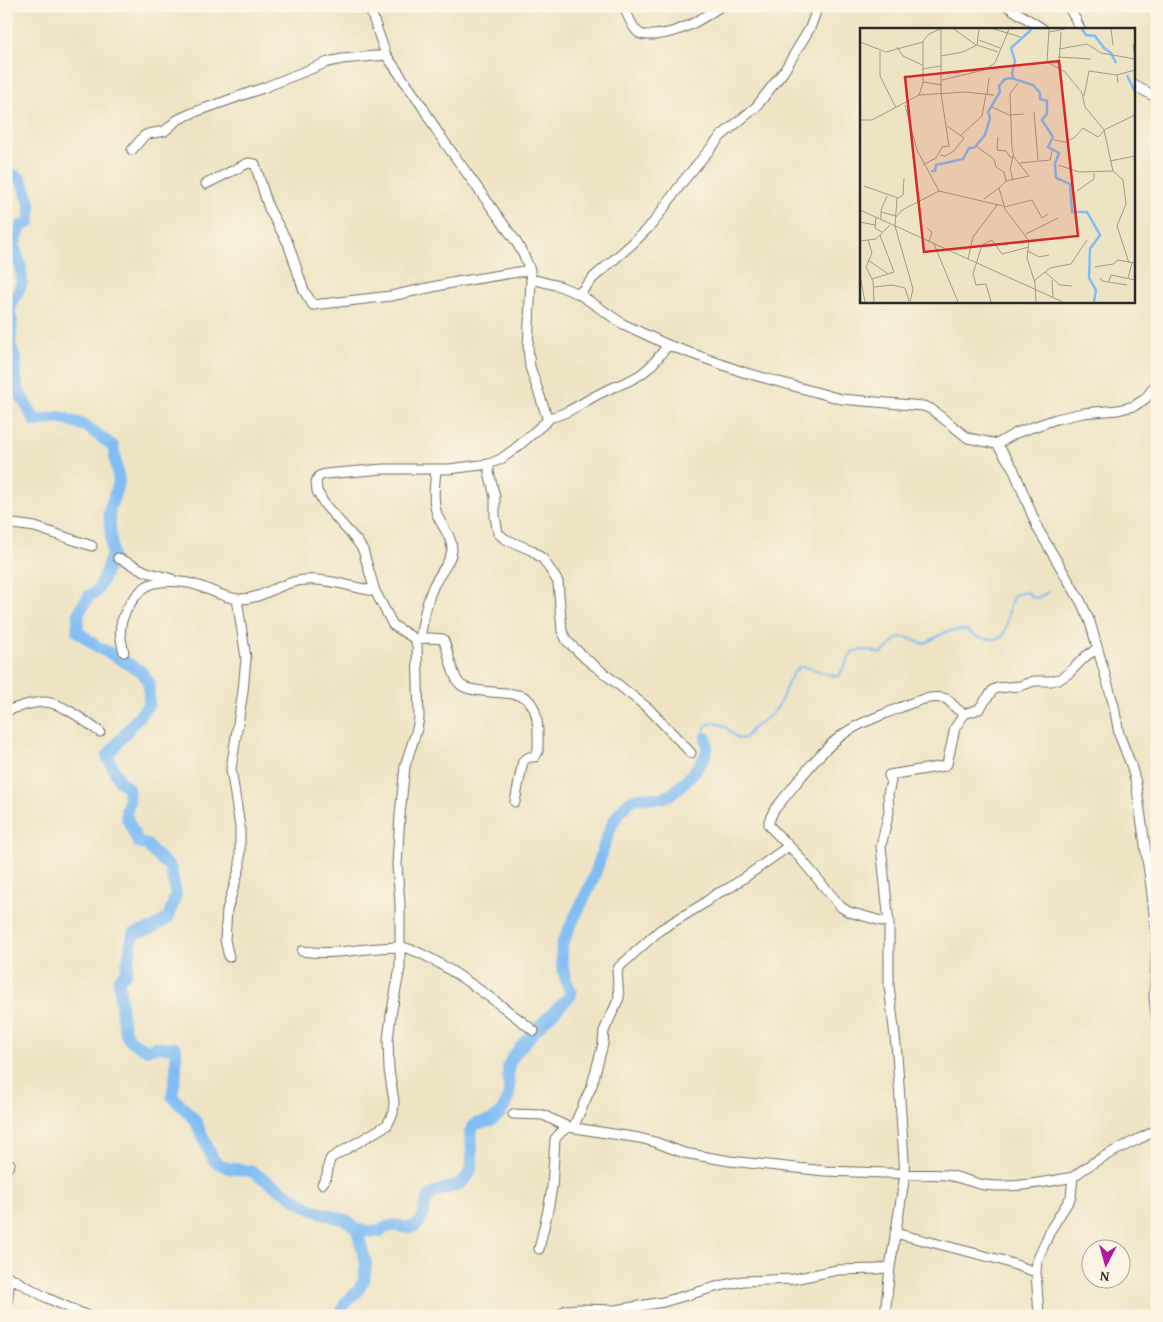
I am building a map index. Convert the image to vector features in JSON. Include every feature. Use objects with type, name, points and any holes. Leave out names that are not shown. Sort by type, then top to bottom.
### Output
[{"type":"street","points":[[369,6],[386,55],[422,106],[438,133],[525,256],[530,275],[528,348],[530,367],[547,422],[501,459],[489,464],[470,467],[383,469],[325,474],[319,476],[316,482],[317,491],[325,505],[363,550],[375,591],[393,625],[418,639],[442,639],[456,679],[466,688],[518,694],[527,697],[532,703],[536,716],[538,751],[536,756],[528,757],[523,761],[515,802]]},
{"type":"street","points":[[624,6],[636,31],[645,35],[673,33],[693,24],[721,6]]},
{"type":"street","points":[[579,294],[594,277],[632,244],[653,222],[684,180],[721,136],[756,107],[784,70],[810,28],[818,6]]},
{"type":"street","points":[[1007,6],[1018,9],[1042,28]]},
{"type":"street","points":[[1068,6],[1079,28]]},
{"type":"street","points":[[132,150],[144,136],[165,131],[177,120],[192,113],[255,91],[328,62],[386,55]]},
{"type":"street","points":[[1136,86],[1157,98]]},
{"type":"street","points":[[206,184],[248,163],[255,164],[269,209],[288,243],[304,291],[312,305],[391,296],[450,283],[530,275],[579,294],[623,324],[668,345],[743,372],[824,395],[877,403],[923,406],[931,409],[968,438],[996,444],[1016,433],[1056,419],[1134,406],[1145,399],[1157,383]]},
{"type":"street","points":[[547,418],[563,414],[601,393],[635,378],[648,368],[668,345]]},
{"type":"street","points":[[996,444],[1013,468],[1038,530],[1081,602],[1090,622],[1114,706],[1119,734],[1136,783],[1156,932],[1154,996],[1157,1024]]},
{"type":"street","points":[[489,464],[495,497],[495,517],[498,533],[505,539],[531,550],[543,559],[553,574],[558,582],[562,631],[567,641],[586,659],[649,709],[691,752]]},
{"type":"street","points":[[322,1184],[328,1176],[330,1158],[387,1125],[393,1114],[394,1101],[389,1070],[388,1040],[400,968],[397,866],[400,815],[405,766],[419,718],[417,646],[428,600],[434,584],[444,569],[452,551],[450,539],[437,515],[434,500],[436,468]]},
{"type":"street","points":[[6,523],[36,527],[92,546]]},
{"type":"street","points":[[118,558],[147,572],[197,585],[237,599],[251,598],[293,582],[308,580],[331,582],[375,591]]},
{"type":"street","points":[[124,652],[120,636],[120,626],[129,606],[138,593],[148,584],[184,582]]},
{"type":"street","points":[[229,957],[225,940],[226,910],[240,866],[240,827],[231,769],[244,691],[246,658],[237,599]]},
{"type":"street","points":[[885,1316],[890,1267],[903,1192],[905,1161],[897,1054],[889,986],[889,923],[881,846],[889,812],[888,794],[891,781],[889,775],[935,768],[947,764],[955,728],[964,714],[979,709],[997,688],[1016,687],[1034,681],[1060,679],[1097,649]]},
{"type":"street","points":[[889,923],[849,912],[841,907],[769,825],[774,810],[828,747],[842,735],[878,716],[911,703],[937,697],[947,698],[964,714]]},
{"type":"street","points":[[6,711],[33,703],[44,702],[54,704],[66,709],[100,732]]},
{"type":"street","points":[[538,1249],[552,1188],[556,1139],[561,1132],[570,1128],[592,1085],[603,1044],[604,1031],[619,998],[617,972],[619,967],[660,930],[716,894],[731,887],[789,846]]},
{"type":"street","points":[[302,951],[329,953],[400,946],[420,953],[440,965],[500,1004],[534,1031]]},
{"type":"street","points":[[513,1114],[543,1115],[570,1128],[639,1138],[684,1153],[730,1161],[825,1171],[959,1177],[996,1187],[1058,1180],[1073,1176],[1088,1164],[1157,1130]]},
{"type":"street","points":[[905,1161],[918,1174]]},
{"type":"street","points":[[1039,1316],[1036,1272],[1039,1256],[1051,1229],[1071,1197],[1073,1176]]},
{"type":"street","points":[[895,1233],[1001,1260],[1036,1272]]},
{"type":"street","points":[[558,1316],[566,1310],[616,1310],[662,1302],[743,1281],[788,1280],[837,1270],[890,1267]]},
{"type":"street","points":[[6,1312],[8,1277],[47,1298],[88,1316]]},
{"type":"waterway","points":[[6,172],[21,179],[30,202],[30,222],[21,226],[14,245],[21,267],[22,283],[9,310],[12,321],[10,344],[16,361],[15,372],[18,390],[35,421],[60,417],[86,426],[113,446],[119,482],[109,511],[112,554],[96,592],[89,596],[79,612],[77,631],[99,648],[142,672],[149,683],[149,704],[107,756],[119,780],[128,788],[127,818],[138,842],[147,845],[170,867],[176,894],[168,918],[153,928],[133,934],[126,972],[119,980],[124,1029],[130,1040],[147,1050],[155,1047],[176,1048],[176,1072],[172,1096],[195,1120],[214,1161],[228,1168],[251,1171],[313,1210],[348,1221],[357,1230],[366,1263],[364,1280],[357,1292],[345,1303],[340,1316]]},
{"type":"waterway","points":[[706,738],[704,732],[706,725],[716,722],[727,728],[738,739],[745,737],[753,728],[775,711],[789,681],[799,667],[839,676],[853,651],[869,650],[881,654],[898,638],[906,637],[925,643],[948,631],[967,630],[983,638],[1001,638],[1006,627],[1014,595],[1027,592],[1032,597],[1037,598],[1049,592]]},
{"type":"waterway","points":[[357,1230],[379,1232],[390,1226],[407,1228],[415,1226],[421,1220],[426,1203],[432,1194],[460,1183],[466,1178],[472,1165],[470,1132],[475,1124],[494,1119],[505,1106],[509,1096],[509,1064],[533,1033],[571,995],[563,969],[562,945],[593,879],[610,829],[621,811],[632,800],[667,796],[689,778],[705,755],[707,748],[706,738]]}]
